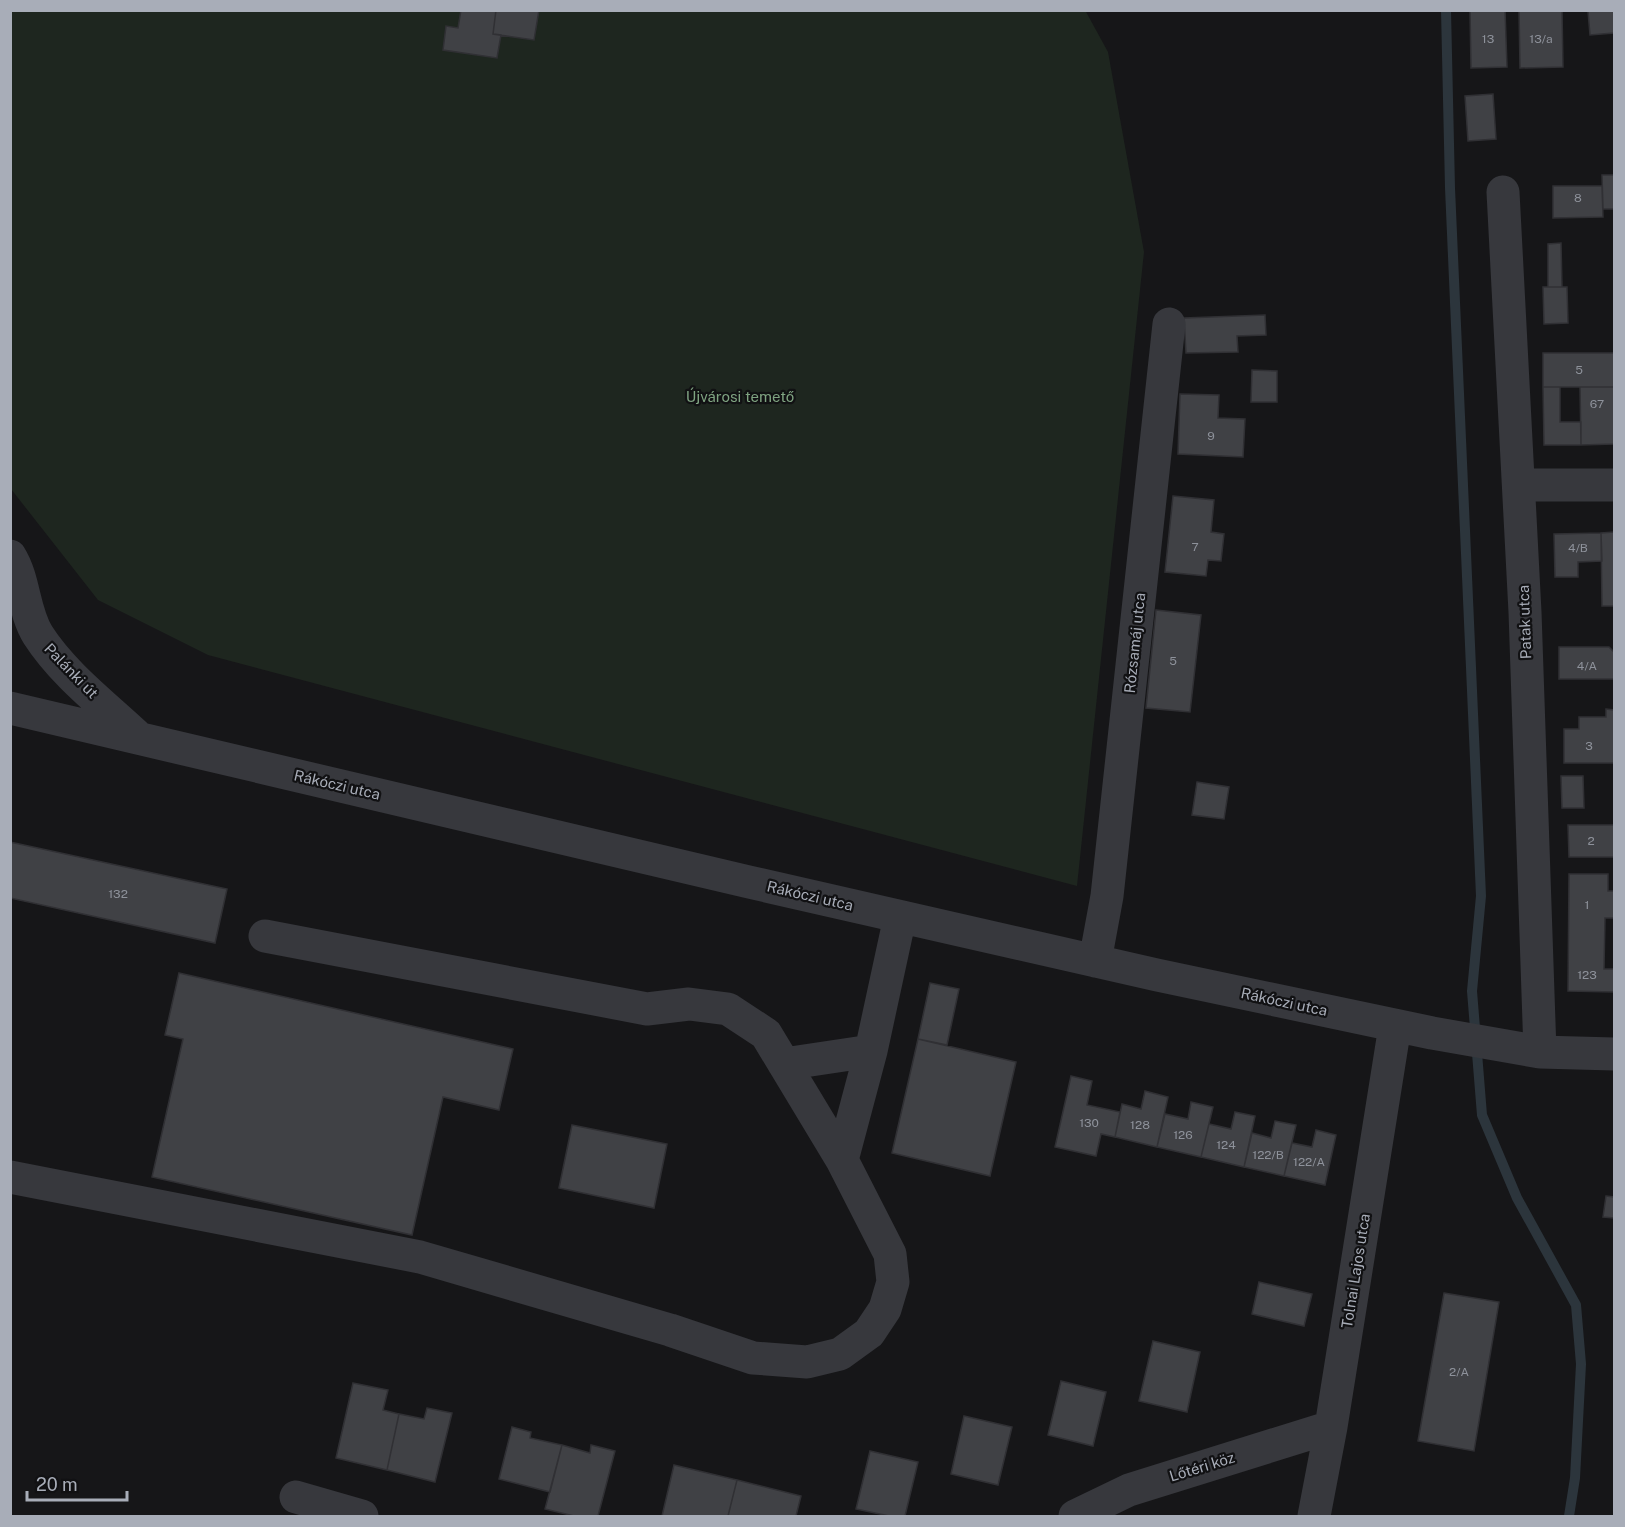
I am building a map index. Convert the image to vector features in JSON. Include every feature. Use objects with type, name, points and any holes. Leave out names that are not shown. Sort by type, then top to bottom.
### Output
[{"type":"street","name":"Patak utca","points":[[1503,192],[1519,485],[1540,1052]]},
{"type":"street","name":"Rózsamáj utca","points":[[1095,961],[1107,896],[1169,324]]},
{"type":"street","points":[[1519,485],[1614,485]]},
{"type":"street","name":"Palánki út","points":[[10,556],[17,567],[24,601],[37,633],[57,660],[139,738]]},
{"type":"street","points":[[10,637],[24,601]]},
{"type":"street","name":"Rákóczi utca","points":[[10,708],[900,917],[1395,1026],[1540,1052],[1614,1054]]},
{"type":"street","points":[[843,1160],[871,1051],[900,917]]},
{"type":"street","points":[[10,1177],[420,1257],[670,1330],[753,1358],[807,1362],[840,1354],[869,1333],[885,1309],[893,1282],[890,1254],[843,1160],[766,1034],[728,1009],[689,1004],[647,1009],[265,936]]},
{"type":"street","name":"Tolnai Lajos utca","points":[[1314,1516],[1331,1427],[1395,1026]]},
{"type":"street","points":[[784,1064],[871,1051]]},
{"type":"street","name":"Lőtéri köz","points":[[1075,1516],[1129,1490],[1331,1427]]},
{"type":"street","points":[[296,1497],[362,1516]]},
{"type":"green space","name":"Újvárosi temető","points":[[1085,10],[1108,52],[1144,252],[1077,886],[208,655],[98,600],[11,489],[11,11]]},
{"type":"building","points":[[461,10],[496,10],[493,34],[501,35],[497,58],[443,50],[446,26],[458,28]]},
{"type":"building","points":[[496,10],[539,10],[534,40],[493,34]]},
{"type":"building","points":[[1470,10],[1505,10],[1507,67],[1471,68]]},
{"type":"building","points":[[1519,10],[1562,10],[1563,67],[1520,68]]},
{"type":"building","points":[[1614,10],[1614,33],[1590,35],[1588,11]]},
{"type":"building","points":[[1493,94],[1496,139],[1468,141],[1465,96]]},
{"type":"building","points":[[1602,175],[1614,175],[1614,209],[1603,209]]},
{"type":"building","points":[[1553,186],[1602,186],[1603,217],[1553,218]]},
{"type":"building","points":[[1561,243],[1562,287],[1548,287],[1548,244]]},
{"type":"building","points":[[1543,287],[1567,287],[1568,323],[1544,324]]},
{"type":"building","points":[[1265,315],[1266,335],[1237,336],[1238,352],[1186,353],[1184,318]]},
{"type":"building","points":[[1543,353],[1614,353],[1614,387],[1543,387]]},
{"type":"building","points":[[1252,370],[1277,371],[1277,402],[1251,402]]},
{"type":"building","points":[[1543,387],[1560,387],[1560,422],[1581,422],[1581,445],[1544,445]]},
{"type":"building","points":[[1580,387],[1614,387],[1614,444],[1581,445]]},
{"type":"building","points":[[1180,394],[1219,395],[1218,418],[1245,419],[1243,457],[1178,454]]},
{"type":"building","points":[[1173,496],[1214,500],[1211,532],[1224,534],[1221,561],[1208,560],[1206,576],[1165,572]]},
{"type":"building","points":[[1614,532],[1614,606],[1602,606],[1601,533]]},
{"type":"building","points":[[1601,533],[1602,561],[1578,562],[1578,577],[1555,577],[1554,534]]},
{"type":"building","points":[[1156,610],[1201,615],[1190,712],[1146,708]]},
{"type":"building","points":[[1559,647],[1609,647],[1614,652],[1614,679],[1559,679]]},
{"type":"building","points":[[1606,709],[1614,710],[1614,763],[1564,763],[1564,729],[1579,729],[1579,717],[1606,717]]},
{"type":"building","points":[[1561,776],[1583,776],[1584,808],[1562,808]]},
{"type":"building","points":[[1197,782],[1229,787],[1224,819],[1192,815]]},
{"type":"building","points":[[1568,825],[1614,825],[1614,857],[1569,857]]},
{"type":"building","points":[[10,842],[227,889],[215,943],[10,898]]},
{"type":"building","points":[[1569,874],[1608,874],[1608,891],[1614,891],[1614,918],[1605,918],[1604,969],[1614,969],[1614,992],[1568,991]]},
{"type":"building","points":[[179,973],[513,1049],[499,1110],[443,1097],[412,1235],[152,1177],[183,1039],[165,1035]]},
{"type":"building","points":[[930,983],[959,989],[947,1045],[918,1039]]},
{"type":"building","points":[[918,1039],[1016,1062],[990,1176],[892,1153]]},
{"type":"building","points":[[1071,1076],[1092,1081],[1087,1105],[1120,1112],[1115,1137],[1101,1134],[1096,1156],[1055,1147]]},
{"type":"building","points":[[1145,1091],[1168,1097],[1157,1147],[1115,1137],[1122,1104],[1141,1109]]},
{"type":"building","points":[[1191,1102],[1213,1107],[1201,1157],[1157,1147],[1165,1114],[1188,1119]]},
{"type":"building","points":[[1235,1112],[1255,1116],[1244,1167],[1201,1157],[1209,1124],[1231,1129]]},
{"type":"building","points":[[1275,1121],[1296,1125],[1284,1176],[1244,1167],[1252,1133],[1271,1138]]},
{"type":"building","points":[[572,1125],[667,1144],[654,1208],[559,1188]]},
{"type":"building","points":[[1316,1130],[1336,1135],[1325,1185],[1284,1176],[1292,1143],[1312,1147]]},
{"type":"building","points":[[1606,1196],[1614,1197],[1614,1218],[1603,1217]]},
{"type":"building","points":[[1259,1282],[1312,1294],[1304,1326],[1252,1314]]},
{"type":"building","points":[[1444,1293],[1499,1302],[1474,1451],[1418,1441]]},
{"type":"building","points":[[1153,1341],[1200,1352],[1187,1412],[1139,1401]]},
{"type":"building","points":[[1061,1381],[1106,1392],[1093,1446],[1048,1435]]},
{"type":"building","points":[[353,1383],[388,1390],[383,1410],[399,1414],[387,1470],[336,1458]]},
{"type":"building","points":[[427,1408],[452,1413],[435,1482],[387,1470],[399,1414],[424,1419]]},
{"type":"building","points":[[964,1416],[1012,1427],[998,1485],[951,1474]]},
{"type":"building","points":[[512,1427],[531,1432],[530,1438],[562,1445],[550,1492],[499,1479]]},
{"type":"building","points":[[562,1445],[590,1453],[591,1445],[615,1451],[598,1516],[574,1516],[545,1509]]},
{"type":"building","points":[[870,1451],[918,1462],[905,1516],[889,1516],[856,1509]]},
{"type":"building","points":[[674,1465],[737,1480],[728,1516],[662,1516]]},
{"type":"building","points":[[737,1480],[801,1496],[796,1516],[728,1516]]},
{"type":"waterway","points":[[1446,10],[1450,188],[1481,896],[1472,991],[1482,1115],[1517,1198],[1576,1305],[1581,1364],[1575,1478],[1569,1516]]}]
